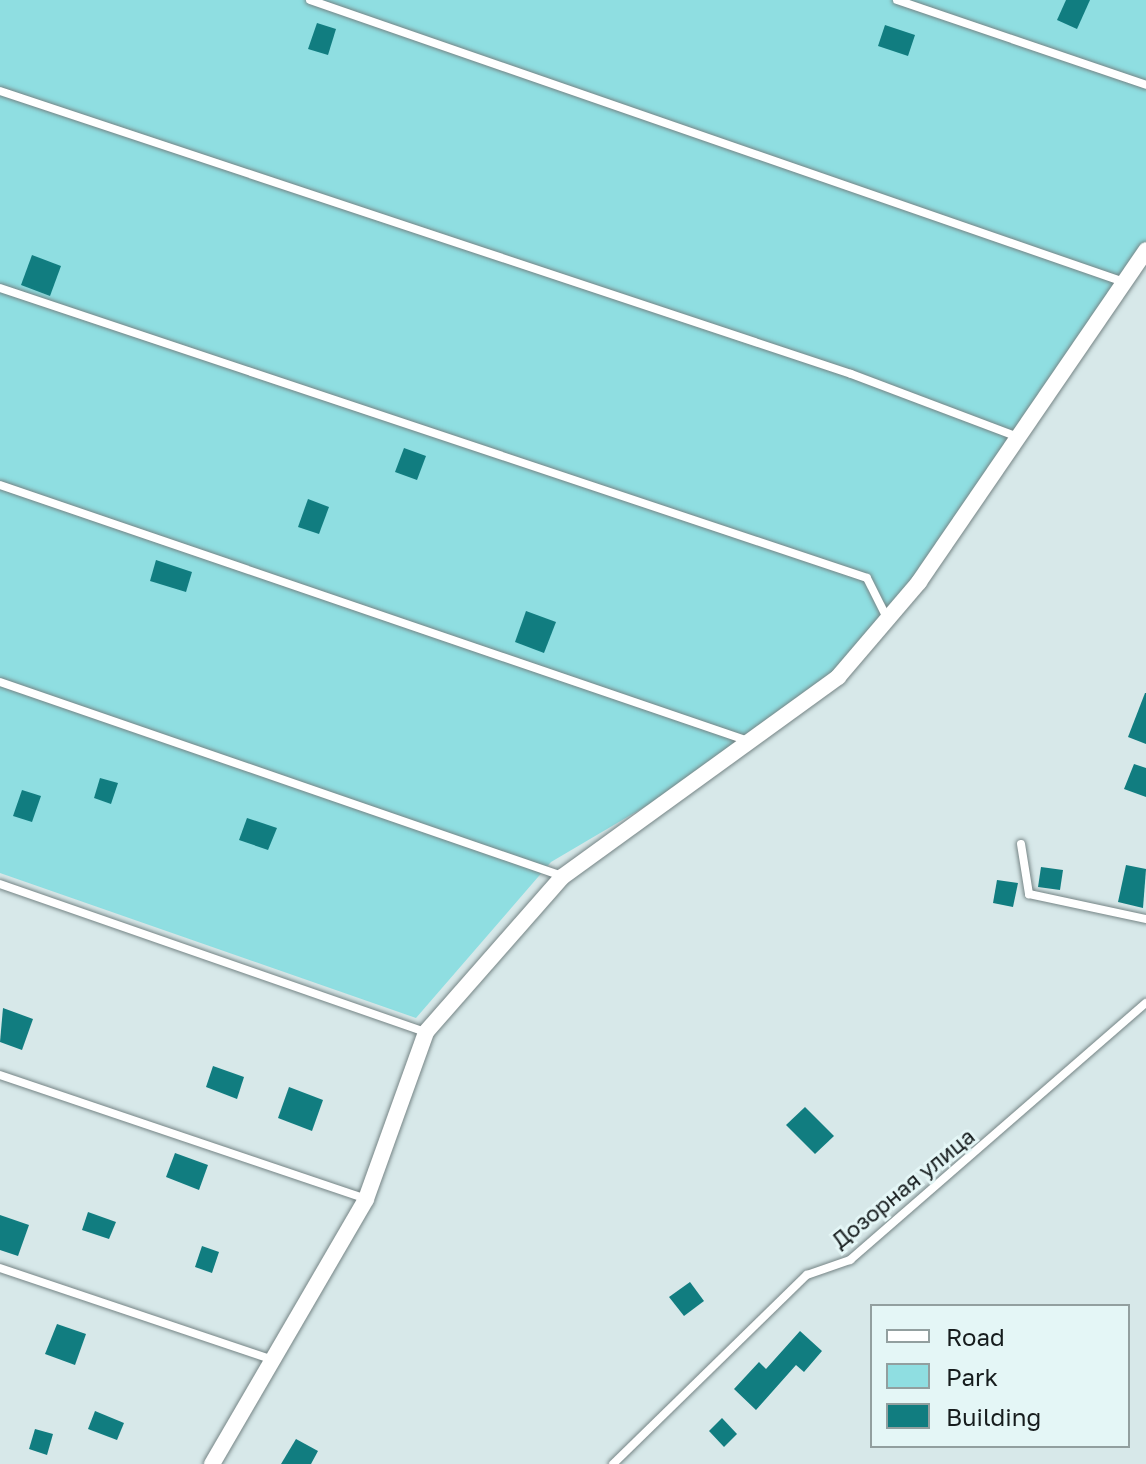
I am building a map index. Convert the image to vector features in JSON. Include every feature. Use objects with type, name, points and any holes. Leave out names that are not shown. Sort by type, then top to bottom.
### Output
[{"type":"street","points":[[212,1464],[366,1199],[426,1032],[562,877],[753,743],[838,677],[888,621],[1146,250]]},
{"type":"lane","points":[[310,0],[1125,282]]},
{"type":"lane","points":[[897,0],[1146,85]]},
{"type":"lane","points":[[0,91],[851,374],[1018,437]]},
{"type":"lane","points":[[0,288],[867,578],[888,621]]},
{"type":"lane","points":[[0,485],[753,743]]},
{"type":"lane","points":[[0,682],[562,877]]},
{"type":"lane","points":[[1021,844],[1029,894],[1146,919]]},
{"type":"lane","points":[[0,884],[426,1032]]},
{"type":"lane","name":"Дозорная улица","points":[[613,1464],[807,1275],[850,1260],[1146,1003]]},
{"type":"lane","points":[[0,1075],[366,1199]]},
{"type":"lane","points":[[0,1268],[275,1360]]},
{"type":"green space","points":[[0,0],[1146,0],[1146,250],[1018,437],[838,677],[753,743],[551,862],[416,1018],[0,873]]},
{"type":"building","points":[[1066,0],[1090,0],[1077,29],[1057,20]]},
{"type":"building","points":[[317,23],[336,29],[328,55],[308,49]]},
{"type":"building","points":[[885,25],[915,35],[908,56],[878,46]]},
{"type":"building","points":[[32,255],[61,266],[50,296],[21,285]]},
{"type":"building","points":[[404,448],[426,456],[417,480],[395,472]]},
{"type":"building","points":[[308,499],[329,507],[319,534],[298,527]]},
{"type":"building","points":[[156,560],[192,572],[186,592],[150,581]]},
{"type":"building","points":[[526,611],[556,622],[544,653],[515,642]]},
{"type":"building","points":[[1146,693],[1146,744],[1128,737]]},
{"type":"building","points":[[1134,764],[1146,768],[1146,797],[1124,789]]},
{"type":"building","points":[[100,778],[118,783],[111,804],[94,798]]},
{"type":"building","points":[[22,790],[41,796],[32,822],[13,816]]},
{"type":"building","points":[[247,818],[277,828],[268,850],[239,840]]},
{"type":"building","points":[[1126,865],[1146,869],[1143,908],[1118,902]]},
{"type":"building","points":[[1041,867],[1063,870],[1060,890],[1038,887]]},
{"type":"building","points":[[997,880],[1018,883],[1013,907],[993,903]]},
{"type":"building","points":[[3,1008],[33,1019],[22,1050],[0,1042]]},
{"type":"building","points":[[213,1066],[244,1077],[237,1099],[206,1087]]},
{"type":"building","points":[[289,1087],[323,1100],[312,1131],[278,1118]]},
{"type":"building","points":[[805,1107],[834,1136],[815,1154],[786,1125]]},
{"type":"building","points":[[175,1153],[208,1165],[199,1190],[166,1177]]},
{"type":"building","points":[[88,1212],[116,1222],[109,1239],[82,1230]]},
{"type":"building","points":[[0,1215],[29,1225],[18,1256],[0,1250]]},
{"type":"building","points":[[202,1246],[219,1252],[212,1273],[195,1267]]},
{"type":"building","points":[[690,1282],[704,1301],[684,1316],[669,1297]]},
{"type":"building","points":[[57,1324],[86,1334],[75,1365],[45,1354]]},
{"type":"building","points":[[800,1331],[822,1351],[804,1372],[796,1365],[756,1410],[734,1389],[759,1362],[766,1369]]},
{"type":"building","points":[[95,1411],[124,1423],[117,1440],[88,1429]]},
{"type":"building","points":[[722,1418],[737,1434],[724,1447],[709,1431]]},
{"type":"building","points":[[35,1429],[53,1434],[47,1455],[29,1449]]},
{"type":"building","points":[[296,1439],[318,1451],[311,1464],[281,1464]]}]
